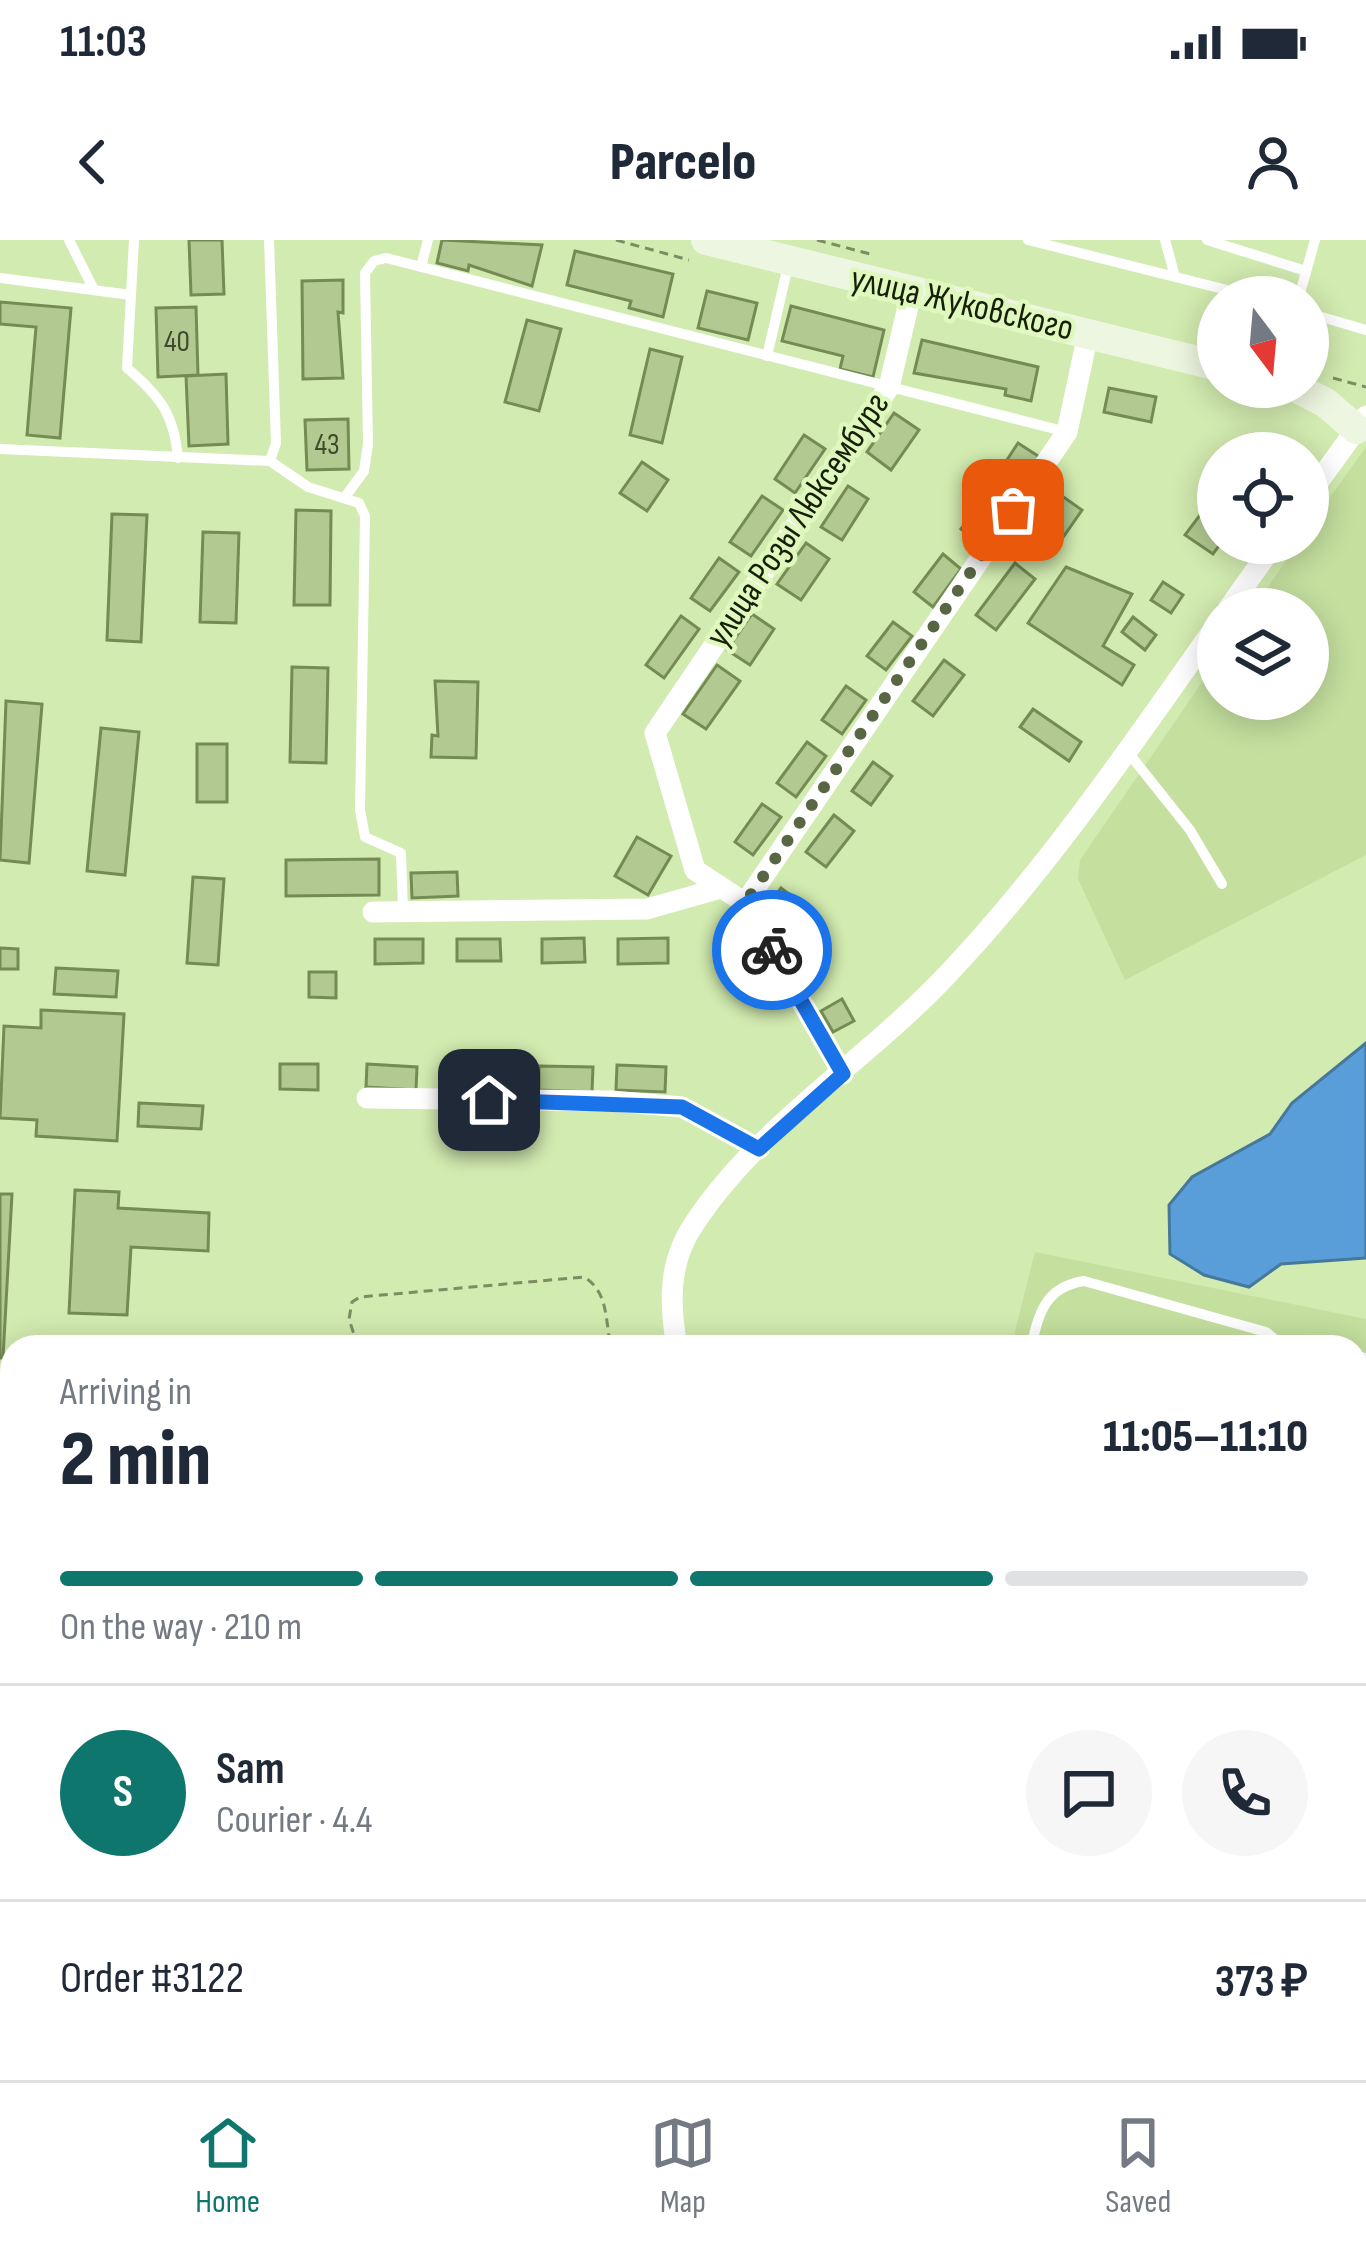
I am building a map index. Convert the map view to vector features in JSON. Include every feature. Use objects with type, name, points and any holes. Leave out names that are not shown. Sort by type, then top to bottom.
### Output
[{"type":"street","name":"улица Жуковского","points":[[706,240],[911,295],[1197,361]]},
{"type":"street","name":"улица Розы Люксембург","points":[[721,888],[695,871],[656,733],[889,387],[911,295]]},
{"type":"street","points":[[745,903],[1067,432],[1088,334]]},
{"type":"street","points":[[1329,405],[1362,429],[1329,470]]},
{"type":"street","points":[[676,1335],[671,1292],[687,1236],[759,1149],[951,972],[1127,751],[1197,653]]},
{"type":"street","points":[[374,912],[647,909],[721,888],[745,903],[843,1074]]},
{"type":"street","points":[[367,1098],[682,1107],[759,1149]]},
{"type":"lane","points":[[69,240],[93,288]]},
{"type":"lane","points":[[134,240],[127,368],[162,398],[175,425],[178,458]]},
{"type":"lane","points":[[269,240],[276,443],[270,461]]},
{"type":"lane","points":[[421,267],[428,240]]},
{"type":"lane","points":[[1028,240],[1114,265],[1197,280]]},
{"type":"lane","points":[[1165,240],[1174,273]]},
{"type":"lane","points":[[1207,240],[1306,271]]},
{"type":"lane","points":[[1305,276],[1315,240]]},
{"type":"lane","points":[[344,497],[364,471],[368,444],[365,273],[374,261],[386,258],[1067,432]]},
{"type":"lane","points":[[767,356],[789,262]]},
{"type":"lane","points":[[0,278],[131,295]]},
{"type":"lane","points":[[1329,319],[1366,330]]},
{"type":"lane","points":[[0,448],[270,461],[308,487],[359,503],[365,516],[360,810],[365,837],[401,853],[404,912]]},
{"type":"lane","points":[[1127,751],[1190,830],[1222,884]]},
{"type":"lane","points":[[1035,1335],[1049,1297],[1059,1288],[1084,1281],[1270,1335]]},
{"type":"path","points":[[1329,383],[1366,387]]},
{"type":"path","points":[[354,1335],[349,1319],[352,1302],[360,1297],[584,1277],[596,1284],[604,1300],[608,1335]]},
{"type":"shaded area","points":[[1366,447],[1366,855],[1125,980],[1078,879],[1080,860],[1197,690],[1197,720],[1329,720],[1329,588],[1267,588],[1284,564],[1329,564],[1329,499]]},
{"type":"shaded area","points":[[1035,1252],[1366,1319],[1366,1335],[1014,1335]]},
{"type":"water","points":[[1366,1043],[1366,1258],[1281,1264],[1249,1287],[1204,1275],[1170,1254],[1169,1205],[1192,1177],[1270,1134],[1292,1103]]},
{"type":"building","points":[[189,240],[222,240],[224,294],[191,295]]},
{"type":"building","points":[[442,240],[542,245],[532,286],[469,265],[468,271],[437,263]]},
{"type":"building","points":[[575,251],[673,274],[663,317],[629,308],[631,301],[567,285]]},
{"type":"building","points":[[343,280],[343,313],[338,312],[343,378],[303,379],[302,281]]},
{"type":"building","points":[[707,291],[757,303],[748,340],[698,328]]},
{"type":"building","points":[[0,302],[71,308],[60,438],[27,435],[36,327],[0,324]]},
{"type":"building","points":[[791,306],[884,330],[873,377],[840,369],[843,356],[782,341]]},
{"type":"building","points":[[196,307],[198,375],[158,377],[156,308]]},
{"type":"building","points":[[527,320],[561,329],[539,411],[505,402]]},
{"type":"building","points":[[922,340],[1038,367],[1031,401],[1005,395],[1006,389],[914,373]]},
{"type":"building","points":[[650,349],[682,357],[662,443],[630,435]]},
{"type":"building","points":[[226,374],[228,444],[189,446],[186,376]]},
{"type":"building","points":[[1109,388],[1156,397],[1151,422],[1104,412]]},
{"type":"building","points":[[894,413],[919,430],[891,470],[867,452]]},
{"type":"building","points":[[348,419],[349,469],[307,470],[305,420]]},
{"type":"building","points":[[804,435],[825,449],[795,493],[775,479]]},
{"type":"building","points":[[1018,443],[1041,458],[1023,484],[1001,469]]},
{"type":"building","points":[[642,462],[668,480],[647,511],[620,493]]},
{"type":"building","points":[[848,486],[868,499],[842,540],[821,527]]},
{"type":"building","points":[[992,489],[1010,503],[979,543],[961,529]]},
{"type":"building","points":[[762,496],[783,510],[751,556],[730,542]]},
{"type":"building","points":[[1062,496],[1082,510],[1050,556],[1030,543]]},
{"type":"building","points":[[296,510],[331,511],[330,605],[294,605]]},
{"type":"building","points":[[112,514],[147,515],[141,642],[107,640]]},
{"type":"building","points":[[1197,519],[1197,543],[1185,535]]},
{"type":"building","points":[[203,532],[239,533],[236,623],[200,622]]},
{"type":"building","points":[[806,543],[829,559],[801,600],[777,584]]},
{"type":"building","points":[[943,554],[961,569],[933,607],[914,592]]},
{"type":"building","points":[[719,558],[739,572],[710,611],[691,598]]},
{"type":"building","points":[[1015,563],[1035,579],[996,630],[976,615]]},
{"type":"building","points":[[1066,567],[1132,594],[1103,646],[1134,665],[1122,685],[1028,623]]},
{"type":"building","points":[[1163,582],[1183,595],[1171,613],[1151,600]]},
{"type":"building","points":[[752,614],[774,629],[750,665],[727,650]]},
{"type":"building","points":[[681,616],[699,629],[664,678],[646,665]]},
{"type":"building","points":[[1133,617],[1156,635],[1145,650],[1122,632]]},
{"type":"building","points":[[893,622],[912,636],[886,670],[867,656]]},
{"type":"building","points":[[944,660],[964,675],[933,716],[913,701]]},
{"type":"building","points":[[717,665],[740,681],[706,729],[683,714]]},
{"type":"building","points":[[292,667],[328,668],[326,763],[290,762]]},
{"type":"building","points":[[435,681],[478,682],[476,758],[431,757],[432,735],[438,736]]},
{"type":"building","points":[[846,686],[866,700],[842,734],[822,720]]},
{"type":"building","points":[[6,701],[42,704],[29,863],[0,860]]},
{"type":"building","points":[[1033,709],[1081,742],[1069,761],[1020,727]]},
{"type":"building","points":[[101,728],[139,732],[125,875],[87,871]]},
{"type":"building","points":[[807,742],[826,756],[796,797],[777,783]]},
{"type":"building","points":[[197,744],[227,744],[227,802],[197,802]]},
{"type":"building","points":[[873,762],[892,776],[871,805],[852,791]]},
{"type":"building","points":[[762,804],[781,817],[753,855],[735,842]]},
{"type":"building","points":[[834,815],[854,831],[826,867],[806,852]]},
{"type":"building","points":[[637,837],[671,856],[648,895],[615,876]]},
{"type":"building","points":[[379,859],[379,895],[286,896],[286,860]]},
{"type":"building","points":[[457,872],[458,896],[412,898],[411,873]]},
{"type":"building","points":[[193,877],[224,879],[218,965],[187,963]]},
{"type":"building","points":[[781,888],[801,903],[787,922],[767,908]]},
{"type":"building","points":[[584,938],[585,962],[542,963],[542,939]]},
{"type":"building","points":[[668,938],[668,963],[618,964],[618,939]]},
{"type":"building","points":[[375,939],[423,939],[423,963],[375,964]]},
{"type":"building","points":[[457,939],[500,939],[501,961],[457,961]]},
{"type":"building","points":[[0,948],[18,949],[18,969],[0,969]]},
{"type":"building","points":[[56,968],[118,971],[116,997],[54,994]]},
{"type":"building","points":[[309,972],[336,972],[336,998],[309,997]]},
{"type":"building","points":[[842,999],[854,1021],[833,1032],[821,1011]]},
{"type":"building","points":[[41,1010],[124,1014],[117,1141],[36,1136],[37,1120],[0,1118],[4,1026],[41,1028]]},
{"type":"building","points":[[280,1064],[318,1064],[318,1090],[280,1089]]},
{"type":"building","points":[[367,1064],[417,1067],[416,1090],[366,1087]]},
{"type":"building","points":[[454,1065],[502,1065],[502,1090],[454,1090]]},
{"type":"building","points":[[617,1065],[666,1067],[665,1092],[616,1090]]},
{"type":"building","points":[[539,1066],[593,1067],[592,1092],[539,1090]]},
{"type":"building","points":[[139,1103],[203,1106],[201,1129],[138,1126]]},
{"type":"building","points":[[75,1190],[119,1192],[118,1208],[209,1213],[208,1251],[131,1247],[127,1315],[69,1313]]},
{"type":"building","points":[[0,1194],[12,1194],[4,1335],[0,1335]]},
{"type":"way so far","points":[[772,950],[745,903],[1013,510]]},
{"type":"route","points":[[489,1100],[682,1107],[759,1149],[843,1074],[772,950]]}]
